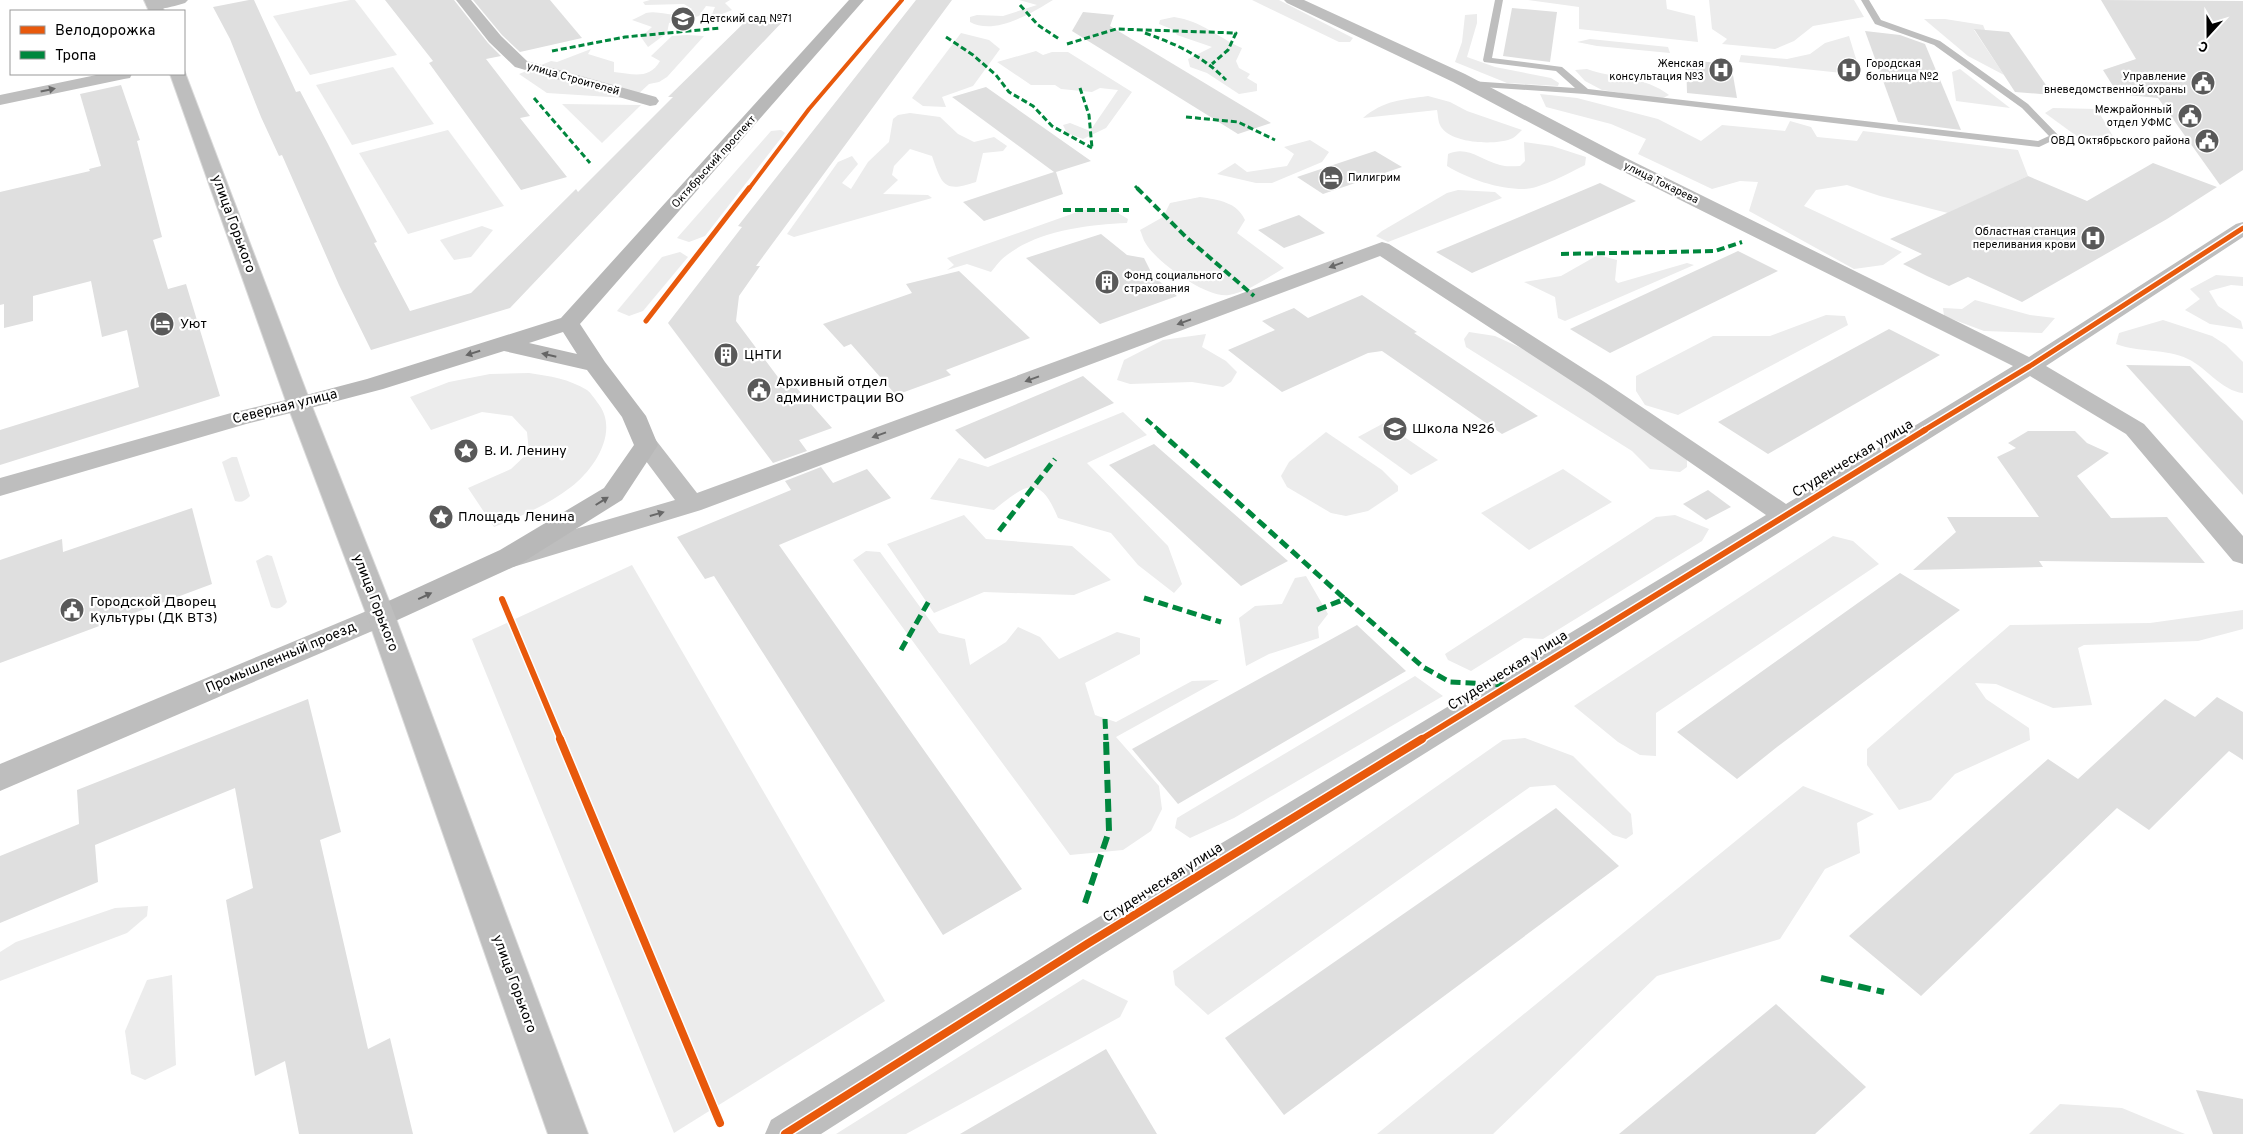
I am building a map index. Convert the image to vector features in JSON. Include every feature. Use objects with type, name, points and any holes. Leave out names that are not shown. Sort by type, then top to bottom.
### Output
[{"type":"main road","name":"Октябрьский проспект","points":[[569,322],[857,0]]},
{"type":"main road","name":"Северная улица","points":[[299,404],[376,384],[569,322]]},
{"type":"main road","points":[[569,322],[595,366],[634,416],[646,445]]},
{"type":"main road","points":[[504,344],[595,366]]},
{"type":"main road","name":"Промышленный проезд","points":[[381,616],[510,558],[613,494],[646,445]]},
{"type":"street","points":[[154,6],[180,0]]},
{"type":"street","name":"улица Строителей","points":[[463,0],[495,40],[521,64],[650,101]]},
{"type":"street","name":"улица Токарева","points":[[1292,0],[1470,84],[1613,159],[2030,366],[2135,429],[2243,554]]},
{"type":"street","points":[[0,100],[119,75]]},
{"type":"street","name":"улица Горького","points":[[178,75],[299,404],[381,616],[568,1134]]},
{"type":"street","name":"Студенческая улица","points":[[785,1134],[1088,944],[2030,366],[2243,228]]},
{"type":"street","points":[[510,558],[692,504],[1382,248],[1598,388],[1784,516]]},
{"type":"street","name":"Северная улица","points":[[0,487],[240,418],[299,404]]},
{"type":"street","points":[[646,445],[692,504]]},
{"type":"street","name":"Промышленный проезд","points":[[0,778],[64,749],[381,616]]},
{"type":"lane","points":[[1499,0],[1487,60],[1559,69],[1585,92]]},
{"type":"lane","points":[[1470,84],[1585,92],[2040,144],[2055,137],[2025,106],[1937,43],[1878,22],[1865,0]]},
{"type":"shaded area","points":[[355,0],[397,55],[310,75],[273,16]]},
{"type":"shaded area","points":[[650,0],[730,0],[725,3],[732,10],[710,19],[715,7],[706,6],[699,16],[669,23],[667,33],[648,47],[641,37],[652,27],[632,20],[646,13],[681,15],[692,9],[684,4],[645,5],[643,2]]},
{"type":"shaded area","points":[[1019,0],[1053,0],[1035,11],[1001,25],[980,26],[970,22],[970,17],[977,15],[1003,16],[1037,5]]},
{"type":"shaded area","points":[[1252,0],[1279,0],[1353,38],[1350,42],[1339,42]]},
{"type":"shaded area","points":[[1528,0],[1666,0],[1667,9],[1695,16],[1698,42],[1579,29],[1579,7]]},
{"type":"shaded area","points":[[1709,0],[1854,0],[1864,17],[1813,26],[1794,41],[1775,49],[1722,44],[1727,39],[1712,29]]},
{"type":"shaded area","points":[[1477,14],[1477,23],[1467,57],[1495,67],[1551,78],[1559,83],[1558,86],[1507,83],[1455,62],[1462,42],[1465,15]]},
{"type":"shaded area","points":[[1174,17],[1193,22],[1242,48],[1236,61],[1239,68],[1250,74],[1247,78],[1257,84],[1257,91],[1239,94],[1207,73],[1190,67],[1188,59],[1212,47],[1177,35],[1174,30],[1159,24],[1160,20]]},
{"type":"shaded area","points":[[1924,19],[1945,19],[1983,25],[1985,30],[1974,30],[2004,75],[1968,56]]},
{"type":"shaded area","points":[[961,33],[989,40],[1000,49],[973,86],[942,97],[946,107],[923,106],[912,98]]},
{"type":"shaded area","points":[[672,36],[704,36],[667,77],[659,82],[649,84],[636,96],[625,98],[547,93],[519,74],[551,61],[557,62],[591,49],[588,54],[614,62],[614,72],[646,73],[656,67],[660,61],[651,56]]},
{"type":"shaded area","points":[[1849,36],[1861,75],[1739,62],[1741,55],[1787,59],[1810,54],[1825,43]]},
{"type":"shaded area","points":[[1590,39],[1668,47],[1670,53],[1597,46],[1577,42]]},
{"type":"shaded area","points":[[1036,51],[1043,55],[1052,52],[1068,52],[1132,92],[1106,128],[1083,139],[1067,133],[1063,125],[1070,123],[1090,131],[1118,90],[1100,88],[1092,92],[1061,89],[1055,85],[1031,85],[997,62]]},
{"type":"shaded area","points":[[393,67],[434,124],[352,145],[316,85]]},
{"type":"shaded area","points":[[1587,69],[1650,84],[1669,95],[1661,99],[1602,90],[1585,81],[1575,70]]},
{"type":"shaded area","points":[[1960,69],[2010,108],[1956,101],[1952,72]]},
{"type":"shaded area","points":[[1540,94],[1577,98],[1658,119],[1701,141],[1722,125],[1785,131],[1790,121],[1811,127],[1817,137],[1857,141],[1863,131],[2018,150],[2028,176],[1968,204],[1952,214],[1880,196],[1847,185],[1816,190],[1804,206],[1902,252],[1883,265],[1854,269],[1749,211],[1758,182],[1740,181],[1712,189],[1638,154],[1646,139],[1611,124],[1546,107]]},
{"type":"shaded area","points":[[1428,96],[1450,102],[1467,111],[1522,130],[1506,141],[1474,142],[1463,140],[1445,131],[1439,123],[1437,110],[1363,118],[1386,104]]},
{"type":"shaded area","points":[[562,104],[641,105],[602,143]]},
{"type":"shaded area","points":[[2053,108],[2097,109],[2118,145],[2082,140],[2045,113]]},
{"type":"shaded area","points":[[910,113],[940,117],[958,134],[974,142],[994,137],[1007,146],[1003,151],[983,153],[976,182],[957,187],[946,184],[942,180],[932,156],[910,149],[894,166],[892,175],[898,180],[883,194],[928,195],[932,198],[794,237],[787,234],[838,162],[852,156],[858,164],[842,183],[851,189],[868,162],[889,142],[893,119],[898,115]]},
{"type":"shaded area","points":[[448,130],[504,206],[408,234],[359,153]]},
{"type":"shaded area","points":[[781,130],[785,133],[705,236],[689,242],[677,238],[771,131]]},
{"type":"shaded area","points":[[1310,140],[1329,152],[1322,162],[1272,183],[1256,183],[1217,174],[1235,163],[1247,172],[1287,166],[1294,154],[1284,147]]},
{"type":"shaded area","points":[[1524,142],[1552,146],[1586,157],[1585,165],[1547,183],[1524,189],[1514,189],[1484,182],[1447,166],[1448,154],[1461,151],[1474,154],[1502,166],[1520,166],[1525,161]]},
{"type":"shaded area","points":[[1458,190],[1495,192],[1502,198],[1388,242],[1376,236],[1447,193]]},
{"type":"shaded area","points":[[1200,197],[1227,203],[1237,209],[1245,220],[1237,233],[1284,268],[1243,291],[1229,295],[1220,295],[1208,291],[1183,278],[1171,269],[1152,252],[1144,241],[1140,230],[1163,217],[1170,203]]},
{"type":"shaded area","points":[[1083,210],[1113,210],[1128,219],[1127,223],[1080,227],[1049,234],[1020,247],[1005,257],[991,272],[967,264],[947,270],[954,265],[947,258]]},
{"type":"shaded area","points":[[482,226],[493,230],[471,257],[454,260],[440,240]]},
{"type":"shaded area","points":[[680,252],[688,257],[643,311],[629,316],[617,311],[662,257]]},
{"type":"shaded area","points":[[1598,255],[1617,260],[1615,280],[1618,283],[1687,263],[1694,265],[1565,321],[1558,318],[1555,297],[1524,282],[1561,276]]},
{"type":"shaded area","points":[[2216,275],[2243,277],[2243,286],[2231,285],[2209,291],[2218,306],[2241,321],[2243,329],[2210,324],[2185,310],[2200,299],[2190,289]]},
{"type":"shaded area","points":[[1975,300],[2030,315],[2055,318],[2042,333],[1984,331],[1944,316],[1943,308],[1962,309]]},
{"type":"shaded area","points":[[1826,315],[1845,316],[1848,325],[1678,415],[1645,405],[1636,391],[1636,376],[1713,336],[1770,336]]},
{"type":"shaded area","points":[[2163,320],[2212,336],[2226,345],[2243,362],[2243,393],[2221,384],[2188,359],[2170,353],[2134,349],[2116,344],[2119,333]]},
{"type":"shaded area","points":[[1469,332],[1495,336],[1545,359],[1687,457],[1687,467],[1680,472],[1650,469],[1632,451],[1466,347],[1464,339]]},
{"type":"shaded area","points":[[1206,334],[1202,347],[1226,361],[1237,372],[1231,382],[1223,387],[1192,382],[1130,384],[1117,380],[1124,360],[1163,340]]},
{"type":"shaded area","points":[[529,373],[566,381],[587,390],[604,413],[606,424],[605,436],[602,447],[589,470],[571,487],[544,505],[494,527],[468,488],[511,469],[529,452],[527,432],[512,416],[482,412],[431,430],[410,397],[449,382],[490,374]]},
{"type":"shaded area","points":[[1123,412],[1147,435],[1087,463],[1168,546],[1182,584],[1174,593],[1138,565],[1111,533],[1058,518],[1051,503],[1038,489],[1030,487],[1023,489],[994,510],[930,499],[959,458],[988,467]]},
{"type":"shaded area","points":[[1384,423],[1438,460],[1411,475],[1358,437]]},
{"type":"shaded area","points":[[1326,432],[1382,470],[1398,486],[1398,491],[1368,511],[1346,516],[1331,513],[1287,487],[1281,476],[1289,462]]},
{"type":"shaded area","points":[[232,457],[237,457],[250,496],[241,502],[235,501],[222,462]]},
{"type":"shaded area","points":[[1563,469],[1612,502],[1529,550],[1481,513]]},
{"type":"shaded area","points":[[964,515],[986,539],[1072,546],[1111,580],[1074,595],[984,592],[934,613],[887,544]]},
{"type":"shaded area","points":[[1675,515],[1709,529],[1702,541],[1543,639],[1524,638],[1471,671],[1448,660],[1445,654],[1656,517]]},
{"type":"shaded area","points":[[1833,536],[1853,541],[1879,564],[1656,713],[1656,756],[1640,755],[1618,742],[1574,706]]},
{"type":"shaded area","points":[[866,551],[880,552],[939,633],[965,639],[970,665],[1006,642],[1018,627],[1040,637],[1059,659],[1117,632],[1140,638],[1140,654],[1085,683],[1095,715],[1116,722],[1192,681],[1219,680],[1116,737],[1159,786],[1162,809],[1151,831],[1123,850],[1070,855],[853,560]]},
{"type":"shaded area","points":[[267,555],[272,556],[287,602],[278,608],[271,607],[256,561]]},
{"type":"shaded area","points":[[632,565],[885,1001],[674,1133],[472,639]]},
{"type":"shaded area","points":[[1306,576],[1328,614],[1318,627],[1319,638],[1269,654],[1246,666],[1239,618],[1255,606],[1282,604],[1295,578]]},
{"type":"shaded area","points":[[2243,610],[2243,629],[2198,641],[2084,645],[2078,648],[2092,705],[2053,708],[1996,684],[1975,683],[1986,699],[2029,728],[2030,740],[1955,774],[1931,800],[1899,810],[1867,765],[1867,749],[2010,625],[2150,623]]},
{"type":"shaded area","points":[[1415,676],[1443,696],[1234,818],[1190,838],[1175,828],[1177,818]]},
{"type":"shaded area","points":[[1525,738],[1573,756],[1631,814],[1633,834],[1626,839],[1613,835],[1555,785],[1530,787],[1208,1015],[1175,985],[1173,971],[1503,740]]},
{"type":"shaded area","points":[[1803,786],[1874,814],[1857,823],[1860,853],[1825,869],[1780,939],[1657,976],[1493,1134],[1377,1134]]},
{"type":"shaded area","points":[[148,906],[147,916],[127,933],[0,981],[0,952],[16,942],[115,908]]},
{"type":"shaded area","points":[[172,975],[176,1065],[145,1080],[131,1074],[125,1031],[147,980]]},
{"type":"shaded area","points":[[1083,979],[1128,1001],[1120,1017],[906,1134],[836,1134]]},
{"type":"shaded area","points":[[2060,1104],[2122,1108],[2185,1134],[2029,1134]]},
{"type":"building","points":[[254,0],[296,92],[300,91],[328,144],[377,242],[374,243],[410,311],[471,293],[576,189],[578,192],[673,97],[668,97],[751,16],[786,18],[510,308],[371,350],[339,285],[282,155],[279,156],[261,117],[230,39],[213,7]]},
{"type":"building","points":[[385,0],[454,0],[488,43],[501,56],[486,59],[530,116],[520,118],[567,177],[521,190],[429,63],[433,61]]},
{"type":"building","points":[[473,0],[550,0],[582,38],[520,52],[502,35]]},
{"type":"building","points":[[916,0],[952,0],[756,266],[760,266],[739,296],[736,321],[786,388],[794,385],[832,428],[799,440],[807,451],[773,463],[668,323],[742,227],[738,226]]},
{"type":"building","points":[[2101,0],[2243,1],[2243,170],[2220,185],[2158,98],[2118,94],[2103,70],[2136,59]]},
{"type":"building","points":[[1512,8],[1557,12],[1550,62],[1503,56]]},
{"type":"building","points":[[1083,12],[1114,15],[1110,26],[1271,123],[1238,134],[1072,31]]},
{"type":"building","points":[[1974,29],[2009,32],[2053,95],[2015,92]]},
{"type":"building","points":[[1865,31],[1900,35],[1925,44],[1961,130],[1898,122]]},
{"type":"building","points":[[1686,60],[1731,64],[1737,98],[1687,93]]},
{"type":"building","points":[[121,85],[140,140],[137,141],[162,237],[153,240],[168,289],[186,284],[220,396],[0,465],[0,430],[139,387],[127,330],[102,337],[91,281],[33,296],[33,321],[4,328],[4,304],[0,305],[0,192],[90,171],[89,169],[101,166],[80,94]]},
{"type":"building","points":[[986,87],[1091,161],[1056,172],[1063,194],[984,221],[963,202],[1054,172],[952,97]]},
{"type":"building","points":[[1375,151],[1402,167],[1323,194],[1297,177]]},
{"type":"building","points":[[2153,163],[2217,187],[2167,219],[2022,302],[1968,277],[1949,286],[1927,276],[1903,264],[1922,254],[1890,239],[2028,176],[2087,201]]},
{"type":"building","points":[[1600,183],[1636,201],[1472,273],[1436,252]]},
{"type":"building","points":[[1299,215],[1325,233],[1284,248],[1258,230]]},
{"type":"building","name":"Фонд социального страхования","points":[[1101,234],[1127,255],[1144,258],[1153,276],[1177,296],[1100,324],[1026,258]]},
{"type":"building","points":[[1738,251],[1778,271],[1610,353],[1570,329]]},
{"type":"building","points":[[959,271],[1030,338],[946,370],[951,375],[896,395],[851,344],[844,347],[823,324],[912,293],[906,284]]},
{"type":"building","points":[[1362,295],[1417,332],[1414,333],[1538,416],[1502,434],[1382,351],[1368,353],[1282,392],[1228,350],[1275,330],[1262,321],[1294,308],[1308,318]]},
{"type":"building","points":[[1889,329],[1940,355],[1768,454],[1718,422]]},
{"type":"building","points":[[2126,365],[2190,366],[2243,421],[2243,495]]},
{"type":"building","points":[[1083,376],[1114,403],[985,459],[955,430]]},
{"type":"building","points":[[2028,431],[2075,431],[2087,443],[2109,453],[2077,476],[2111,518],[2167,517],[2205,563],[2039,561],[2043,567],[1913,570],[1956,532],[1947,517],[2039,517],[1997,457],[2016,448],[2008,443]]},
{"type":"building","points":[[1154,444],[1288,561],[1241,586],[1109,465]]},
{"type":"building","points":[[821,467],[833,483],[867,469],[891,498],[779,545],[1022,889],[943,935],[714,576],[705,579],[677,537],[791,490],[785,481]]},
{"type":"building","points":[[1708,490],[1731,507],[1706,520],[1683,504]]},
{"type":"building","name":"Городской Дворец Культуры (ДК ВТЗ)","points":[[192,508],[212,584],[0,663],[0,560],[62,539],[63,552]]},
{"type":"building","points":[[1900,573],[1960,610],[1737,779],[1677,732]]},
{"type":"building","points":[[1357,625],[1406,671],[1178,804],[1132,749]]},
{"type":"building","points":[[2217,697],[2243,712],[2243,760],[2229,751],[2149,830],[2117,808],[1921,996],[1849,936],[2048,759],[2078,779],[2165,699],[2195,717]]},
{"type":"building","points":[[308,699],[341,832],[320,840],[368,1049],[390,1038],[413,1134],[299,1134],[285,1061],[255,1076],[226,900],[253,888],[235,788],[95,845],[98,882],[0,923],[0,856],[79,824],[77,790]]},
{"type":"building","points":[[1556,808],[1619,866],[1284,1115],[1225,1038]]},
{"type":"building","points":[[1776,1004],[1866,1087],[1815,1134],[1619,1134]]},
{"type":"building","points":[[1106,1049],[1157,1134],[960,1134]]},
{"type":"building","points":[[2196,1090],[2243,1099],[2243,1134],[2213,1134]]},
{"type":"marked path","points":[[1020,5],[1038,25],[1059,39]]},
{"type":"marked path","points":[[552,51],[625,37],[721,28]]},
{"type":"marked path","points":[[1067,44],[1116,29],[1236,33],[1228,50],[1212,64]]},
{"type":"marked path","points":[[1145,33],[1188,51],[1208,63],[1226,80]]},
{"type":"marked path","points":[[946,37],[973,55],[996,75],[1009,92],[1033,106],[1052,126],[1092,148]]},
{"type":"marked path","points":[[1080,88],[1089,115],[1092,148]]},
{"type":"marked path","points":[[534,98],[590,163]]},
{"type":"marked path","points":[[1186,117],[1238,122],[1275,140]]},
{"type":"marked path","points":[[1135,186],[1186,237],[1254,296]]},
{"type":"marked path","points":[[1063,210],[1129,210]]},
{"type":"marked path","points":[[1561,254],[1715,251],[1742,242]]},
{"type":"marked path","points":[[1146,419],[1345,599]]},
{"type":"marked path","points":[[999,531],[1055,459]]},
{"type":"marked path","points":[[1144,598],[1221,622]]},
{"type":"marked path","points":[[901,650],[930,599]]},
{"type":"marked path","points":[[1317,610],[1345,599],[1423,667],[1450,682],[1507,685]]},
{"type":"marked path","points":[[1085,903],[1109,831],[1105,719]]},
{"type":"marked path","points":[[1821,978],[1884,992]]},
{"type":"cycle path","points":[[646,321],[706,246],[809,109],[902,0]]},
{"type":"cycle path","points":[[785,1134],[1087,944],[2030,366],[2243,228]]},
{"type":"cycle path","points":[[502,599],[720,1123]]},
{"type":"place","name":"Детский сад №71","points":[[683,19]]},
{"type":"place","name":"Женская консультация №3","points":[[1721,70]]},
{"type":"place","name":"Городская больница №2","points":[[1849,70]]},
{"type":"place","name":"Управление вневедомственной охраны","points":[[2203,83]]},
{"type":"place","name":"Межрайонный отдел УФМС","points":[[2190,116]]},
{"type":"place","name":"ОВД Октябрьского района","points":[[2207,141]]},
{"type":"place","name":"Пилигрим","points":[[1331,178]]},
{"type":"place","name":"Областная станция переливания крови","points":[[2093,238]]},
{"type":"place","name":"Фонд социального страхования","points":[[1107,282]]},
{"type":"place","name":"Уют","points":[[162,324]]},
{"type":"place","name":"ЦНТИ","points":[[726,355]]},
{"type":"place","name":"Архивный отдел администрации ВО","points":[[759,390]]},
{"type":"place","name":"Школа №26","points":[[1395,429]]},
{"type":"place","name":"В. И. Ленину","points":[[466,451]]},
{"type":"place","name":"Площадь Ленина","points":[[441,517]]},
{"type":"place","name":"Городской Дворец Культуры (ДК ВТЗ)","points":[[72,610]]}]
